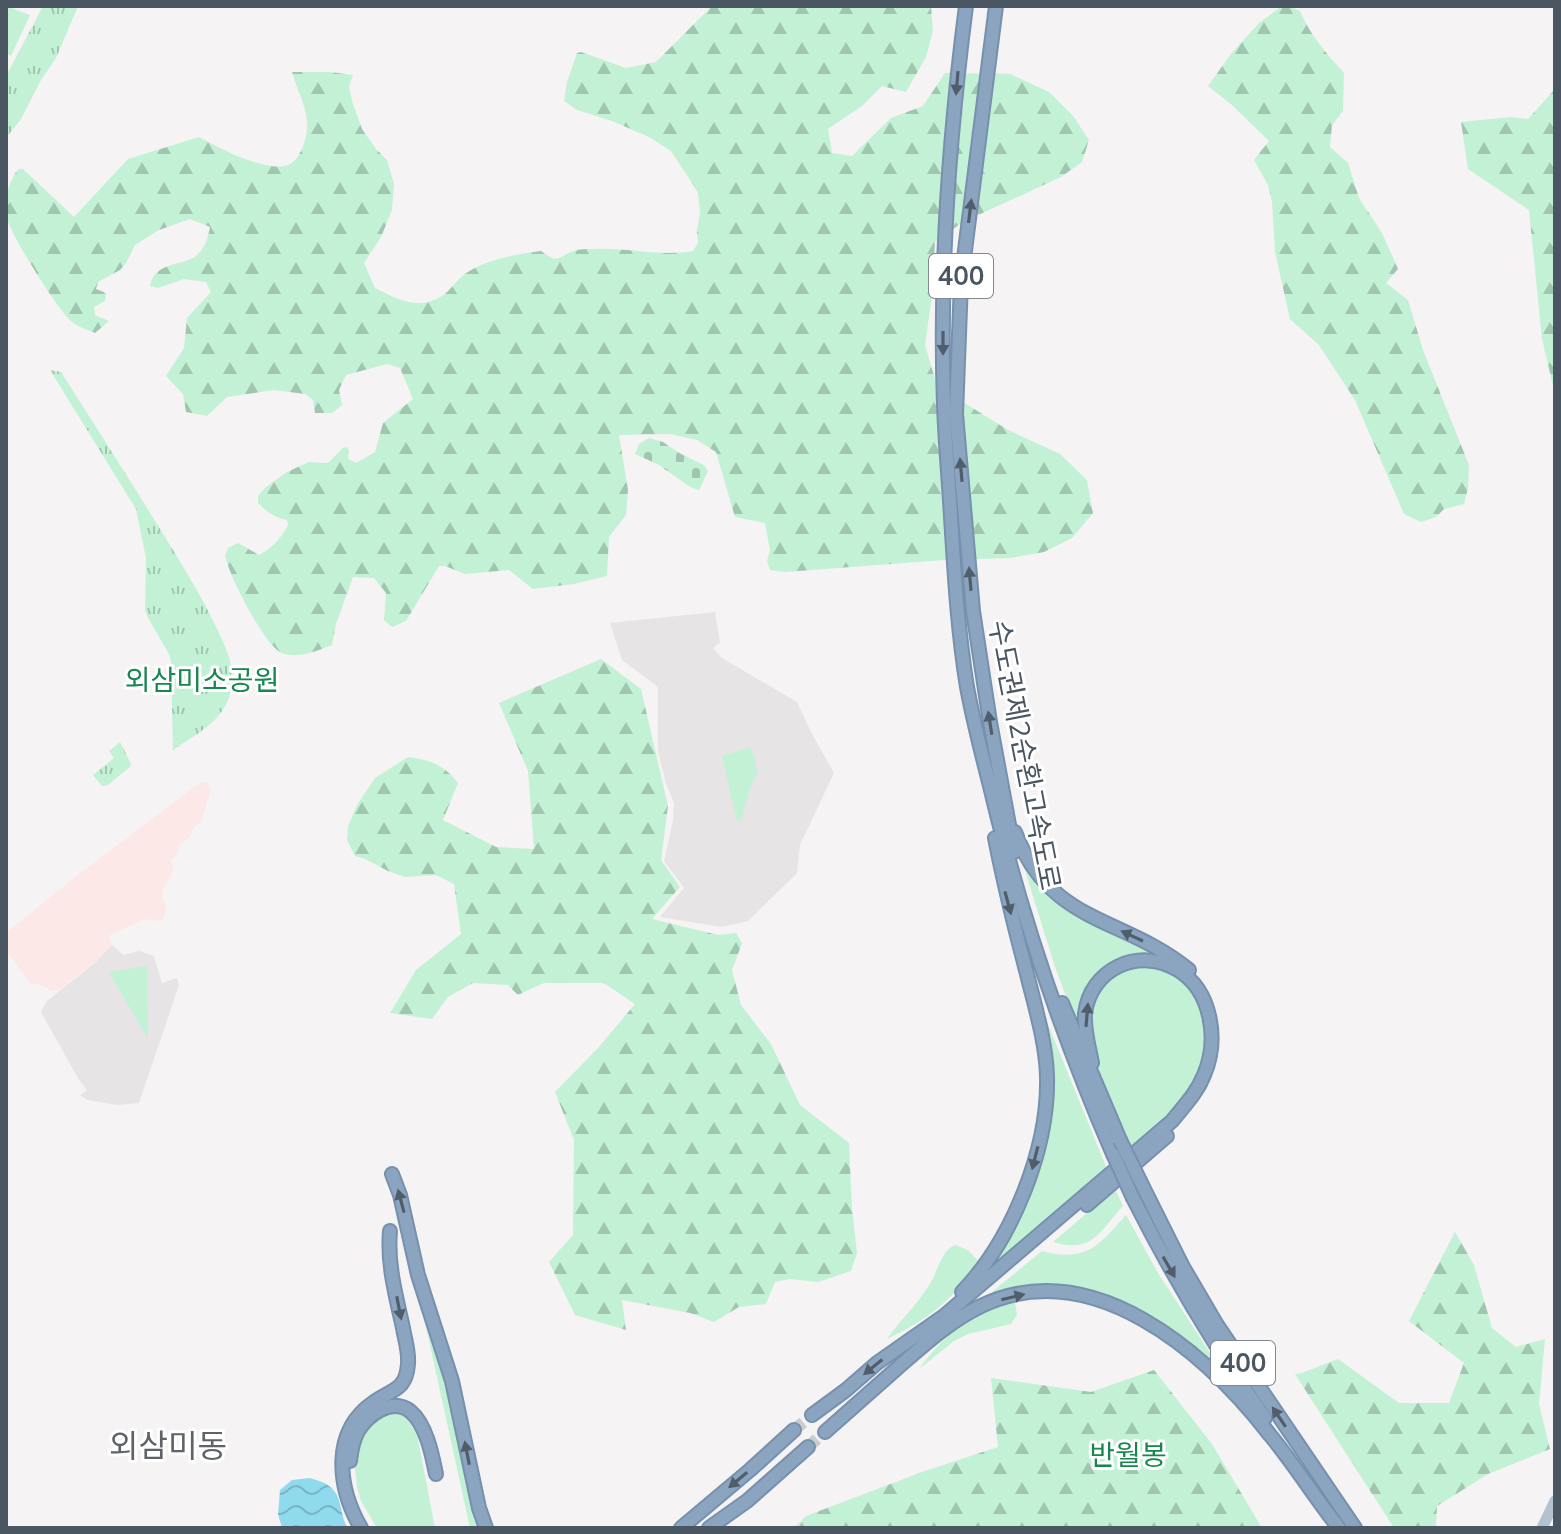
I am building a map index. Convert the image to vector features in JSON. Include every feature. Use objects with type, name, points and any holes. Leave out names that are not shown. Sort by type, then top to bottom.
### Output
[{"type":"highway","name":"수도권제2순환고속도로","points":[[966,6],[949,169],[943,298],[944,405],[956,605],[968,689],[1000,829],[1038,960],[1072,1055],[1133,1198],[1199,1319],[1341,1528]]},
{"type":"highway","name":"수도권제2순환고속도로","points":[[996,6],[960,296],[956,414],[973,611],[1016,862],[1065,1013],[1120,1140],[1183,1267],[1217,1325],[1355,1528]]},
{"type":"highway","points":[[825,1432],[939,1325],[989,1258],[1016,1211],[1031,1171],[1040,1134],[1047,1076],[1039,1024],[1005,892],[991,813],[967,710],[960,634]]},
{"type":"highway","points":[[939,1325],[946,1324],[1175,1129],[1200,1099],[1214,1068],[1218,1047],[1216,1011],[1211,997],[1197,978],[1165,952],[1069,905],[1050,888],[1030,862],[1003,800]]},
{"type":"highway","points":[[939,1325],[944,1316],[1172,1121],[1194,1094],[1205,1073],[1212,1031],[1201,996],[1191,981],[1178,970],[1149,960],[1122,963],[1110,970],[1094,988],[1085,1015],[1098,1091]]},
{"type":"highway","points":[[392,1174],[400,1195],[418,1275],[452,1381],[486,1528]]},
{"type":"highway","points":[[361,1528],[344,1486],[344,1443],[366,1408],[402,1384],[408,1363],[390,1262],[390,1231]]},
{"type":"highway","points":[[812,1415],[877,1363],[939,1325],[982,1305],[1009,1297],[1065,1292],[1115,1305],[1141,1317],[1192,1354],[1270,1434],[1341,1528]]},
{"type":"highway","points":[[370,1528],[353,1493],[349,1466],[354,1439],[368,1418],[391,1406],[398,1405],[410,1411],[424,1434],[436,1474]]},
{"type":"highway","points":[[681,1528],[794,1430]]},
{"type":"highway","points":[[709,1528],[747,1501],[808,1447]]},
{"type":"main road","points":[[1542,1528],[1555,1501]]},
{"type":"shaded area","points":[[715,612],[720,642],[713,648],[722,658],[797,702],[834,773],[800,845],[797,873],[748,921],[721,927],[660,917],[684,888],[664,861],[674,803],[658,751],[658,687],[622,660],[610,623]]},
{"type":"shaded area","points":[[206,782],[211,789],[201,822],[180,844],[171,860],[173,871],[163,889],[162,899],[166,904],[164,918],[161,921],[144,919],[108,936],[112,945],[60,989],[52,991],[40,984],[31,984],[6,950],[6,933],[198,784]]},
{"type":"shaded area","points":[[112,945],[123,955],[139,951],[154,956],[162,983],[177,978],[179,985],[139,1103],[117,1105],[88,1100],[80,1095],[87,1090],[41,1012],[47,1001],[96,962]]},
{"type":"green space","points":[[6,6],[30,15],[11,56],[6,54]]},
{"type":"green space","points":[[43,6],[78,6],[56,58],[21,119],[6,138],[6,76]]},
{"type":"green space","points":[[712,6],[931,6],[933,31],[926,57],[906,92],[882,86],[862,106],[828,129],[832,153],[852,156],[891,118],[923,106],[945,73],[1010,74],[1049,92],[1073,116],[1089,140],[1082,162],[1061,177],[963,222],[935,242],[925,345],[937,386],[1008,430],[1060,454],[1087,480],[1093,513],[1072,538],[1044,552],[1011,558],[785,572],[770,570],[765,523],[735,517],[716,452],[697,440],[670,434],[619,435],[628,490],[626,515],[609,537],[607,576],[533,589],[509,570],[465,574],[439,566],[406,621],[392,627],[384,620],[386,593],[374,578],[353,577],[332,645],[301,655],[282,653],[266,638],[240,593],[225,556],[228,548],[238,543],[259,555],[279,539],[288,525],[287,520],[265,509],[258,503],[258,496],[287,472],[309,462],[328,463],[347,447],[348,459],[356,463],[375,452],[383,423],[413,399],[400,368],[387,364],[346,375],[339,390],[342,405],[332,413],[315,413],[313,400],[305,394],[274,390],[227,397],[207,416],[186,412],[183,394],[166,376],[184,348],[187,318],[211,292],[206,282],[184,279],[158,288],[150,286],[157,272],[163,268],[196,256],[206,243],[210,227],[190,219],[159,230],[135,245],[120,270],[98,282],[96,289],[106,293],[105,301],[94,307],[95,315],[109,321],[95,333],[74,324],[66,315],[15,237],[6,209],[7,192],[16,172],[23,169],[74,217],[128,159],[199,137],[255,163],[279,167],[288,165],[296,160],[301,151],[307,129],[305,109],[292,72],[330,72],[353,75],[349,87],[362,129],[387,160],[394,184],[392,210],[381,237],[364,263],[375,288],[401,300],[427,302],[445,294],[476,267],[503,258],[541,251],[555,259],[586,249],[668,253],[693,251],[698,243],[698,192],[671,151],[649,137],[577,110],[564,101],[577,53],[626,68],[656,62]]},
{"type":"green space","points":[[1282,6],[1300,11],[1314,36],[1344,73],[1343,111],[1332,125],[1330,147],[1348,163],[1359,198],[1382,233],[1398,269],[1386,283],[1408,300],[1423,350],[1469,465],[1464,504],[1444,509],[1436,517],[1421,522],[1404,514],[1355,400],[1319,345],[1290,319],[1275,252],[1272,202],[1268,185],[1254,160],[1269,141],[1208,86],[1259,23]]},
{"type":"green space","points":[[1555,89],[1555,394],[1542,339],[1529,210],[1468,169],[1461,122],[1511,117],[1528,119]]},
{"type":"green space","name":"외삼미소공원","points":[[50,370],[61,372],[162,532],[206,607],[229,659],[232,685],[224,707],[202,731],[173,750],[171,662],[145,610],[146,558],[136,509]]},
{"type":"green space","points":[[649,438],[663,442],[704,465],[708,471],[699,490],[635,454],[639,444]]},
{"type":"green space","points":[[601,659],[641,689],[668,806],[661,860],[680,887],[652,919],[718,935],[736,933],[742,943],[732,970],[741,1005],[771,1044],[800,1105],[849,1143],[857,1253],[851,1271],[818,1282],[790,1279],[775,1282],[766,1304],[739,1307],[714,1322],[690,1313],[622,1300],[626,1330],[575,1315],[549,1262],[573,1235],[574,1140],[555,1092],[635,1004],[604,983],[544,983],[518,995],[508,985],[473,983],[448,997],[432,1019],[390,1013],[416,970],[461,934],[454,884],[436,875],[405,877],[388,871],[355,856],[347,840],[348,827],[357,805],[375,778],[408,757],[436,764],[458,783],[443,820],[496,847],[534,849],[528,771],[499,703]]},
{"type":"green space","points":[[120,742],[131,766],[108,785],[102,786],[93,775],[114,758],[109,751]]},
{"type":"green space","points":[[750,747],[757,773],[742,818],[737,821],[722,756]]},
{"type":"green space","points":[[1023,864],[1055,899],[1072,911],[1169,961],[1100,973],[1080,1033],[1055,967]]},
{"type":"green space","points":[[1150,965],[1175,975],[1188,985],[1203,1013],[1205,1043],[1203,1059],[1191,1088],[1164,1119],[1131,1146],[1096,1060],[1091,1014],[1097,994],[1110,978],[1125,968]]},
{"type":"green space","points":[[147,966],[148,1039],[109,972]]},
{"type":"green space","points":[[1043,1012],[1107,1169],[985,1274],[1015,1225],[1045,1145],[1052,1089]]},
{"type":"green space","points":[[1115,1189],[1123,1206],[1094,1238],[1077,1245],[1053,1242]]},
{"type":"green space","points":[[1126,1215],[1158,1273],[1225,1376],[1202,1355],[1073,1290],[981,1301],[1042,1251],[1070,1255],[1091,1249]]},
{"type":"green space","points":[[1455,1232],[1474,1265],[1492,1328],[1516,1347],[1545,1339],[1539,1404],[1550,1449],[1488,1474],[1437,1506],[1436,1528],[1394,1528],[1295,1374],[1338,1359],[1399,1403],[1449,1403],[1464,1363],[1409,1321]]},
{"type":"green space","points":[[955,1245],[968,1250],[978,1261],[969,1275],[938,1308],[887,1339],[926,1290],[946,1252]]},
{"type":"green space","points":[[1015,1302],[1017,1315],[1011,1324],[968,1334],[954,1341],[919,1369],[939,1345],[961,1326],[986,1312]]},
{"type":"green space","points":[[421,1304],[442,1364],[481,1528],[470,1528]]},
{"type":"green space","name":"반월봉","points":[[1154,1370],[1212,1444],[1262,1528],[794,1528],[806,1516],[998,1447],[991,1378],[1091,1392]]},
{"type":"green space","points":[[386,1412],[403,1414],[417,1434],[435,1528],[377,1528],[361,1501],[354,1461],[356,1452],[365,1427]]},
{"type":"water","points":[[310,1478],[325,1483],[333,1490],[348,1528],[282,1528],[278,1514],[280,1490],[292,1480]]},
{"type":"tunnel","points":[[794,1430],[812,1415]]},
{"type":"tunnel","points":[[808,1447],[825,1432]]},
{"type":"district","name":"외삼미동","points":[[168,1446]]}]
